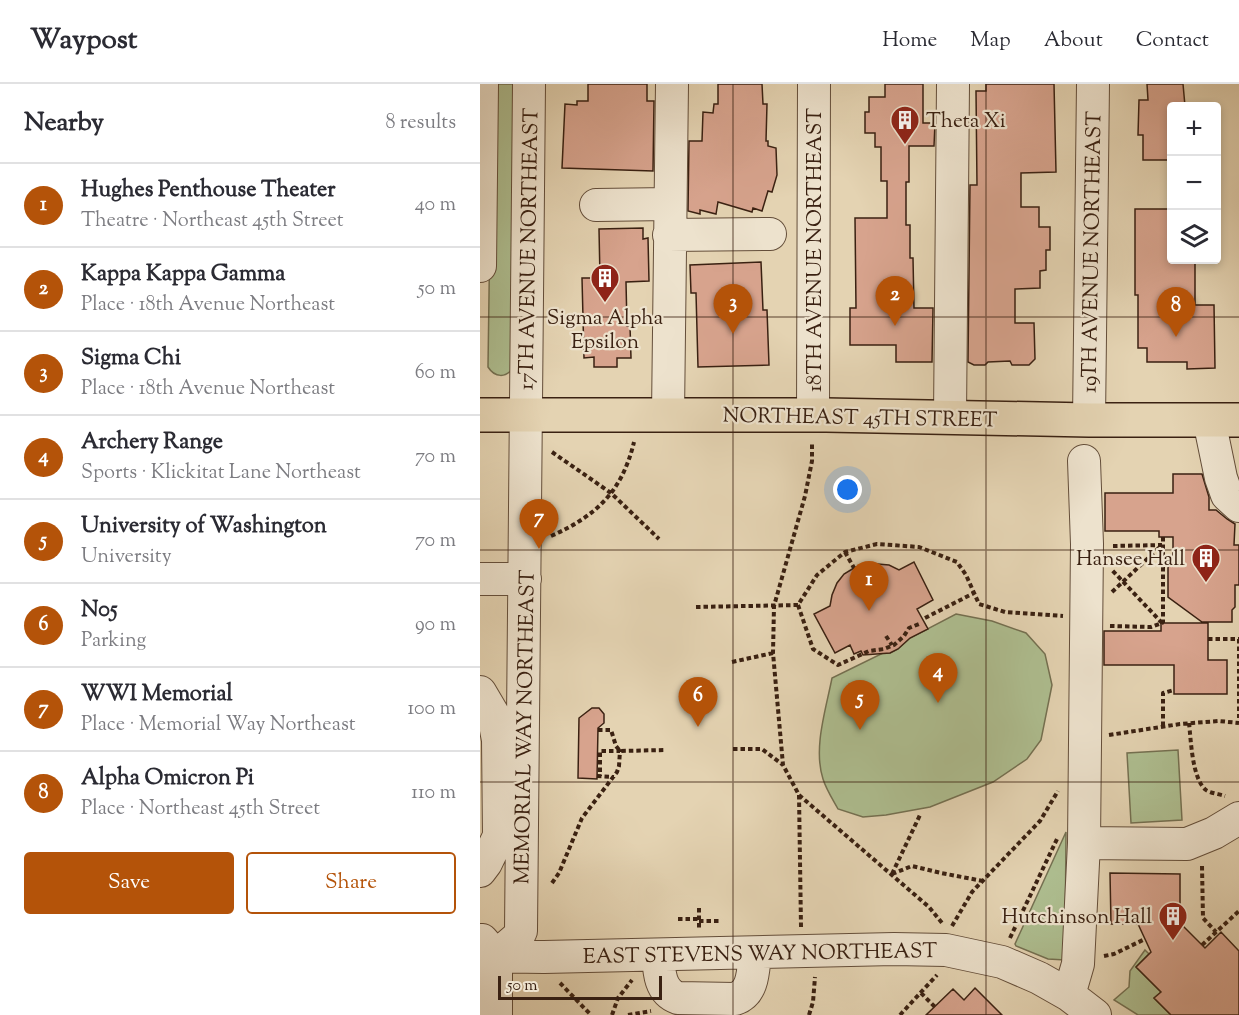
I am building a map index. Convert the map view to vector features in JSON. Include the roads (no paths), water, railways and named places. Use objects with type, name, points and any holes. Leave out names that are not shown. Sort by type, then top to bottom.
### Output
[{"type":"main road","name":"NORTHEAST 45TH STREET","points":[[480,415],[668,415],[813,429],[950,417],[1224,420]]},
{"type":"street","points":[[480,266],[482,84]]},
{"type":"street","name":"17TH AVENUE NORTHEAST","points":[[527,415],[530,84]]},
{"type":"street","points":[[668,415],[672,84]]},
{"type":"street","name":"18TH AVENUE NORTHEAST","points":[[813,429],[814,84]]},
{"type":"street","points":[[950,417],[953,84]]},
{"type":"street","name":"19TH AVENUE NORTHEAST","points":[[1089,420],[1093,84]]},
{"type":"street","points":[[596,205],[669,220],[770,234]]},
{"type":"street","name":"MEMORIAL WAY NORTHEAST","points":[[485,950],[518,937],[521,931],[527,415]]},
{"type":"street","points":[[1224,420],[1221,478],[1227,495],[1239,506]]},
{"type":"street","points":[[1069,995],[1078,964],[1071,841],[1084,747],[1089,545],[1084,461]]},
{"type":"street","points":[[480,579],[525,579]]},
{"type":"street","points":[[480,692],[493,714],[498,740],[499,836],[480,871]]},
{"type":"street","points":[[1071,841],[1187,844],[1214,833],[1235,810]]},
{"type":"street","name":"EAST STEVENS WAY NORTHEAST","points":[[485,950],[543,957],[894,949],[946,950],[1002,962],[1039,978],[1069,995],[1095,1015]]},
{"type":"street","points":[[485,950],[496,1015]]},
{"type":"street","points":[[658,955],[663,984],[671,996],[735,999],[747,992],[751,983],[755,953]]},
{"type":"place","name":"Theta Xi","points":[[905,146]]},
{"type":"place","name":"Sigma Alpha Epsilon","points":[[605,304]]},
{"type":"place","name":"Kappa Kappa Gamma","points":[[895,326]]},
{"type":"place","name":"Sigma Chi","points":[[733,334]]},
{"type":"place","name":"Alpha Omicron Pi","points":[[1176,337]]},
{"type":"place","name":"WWI Memorial","points":[[539,549]]},
{"type":"place","name":"Hansee Hall","points":[[1206,584]]},
{"type":"place","name":"Hughes Penthouse Theater","points":[[869,611]]},
{"type":"place","name":"Archery Range","points":[[938,703]]},
{"type":"place","name":"N05","points":[[698,727]]},
{"type":"place","name":"University of Washington","points":[[860,730]]},
{"type":"place","name":"Hutchinson Hall","points":[[1173,942]]}]
